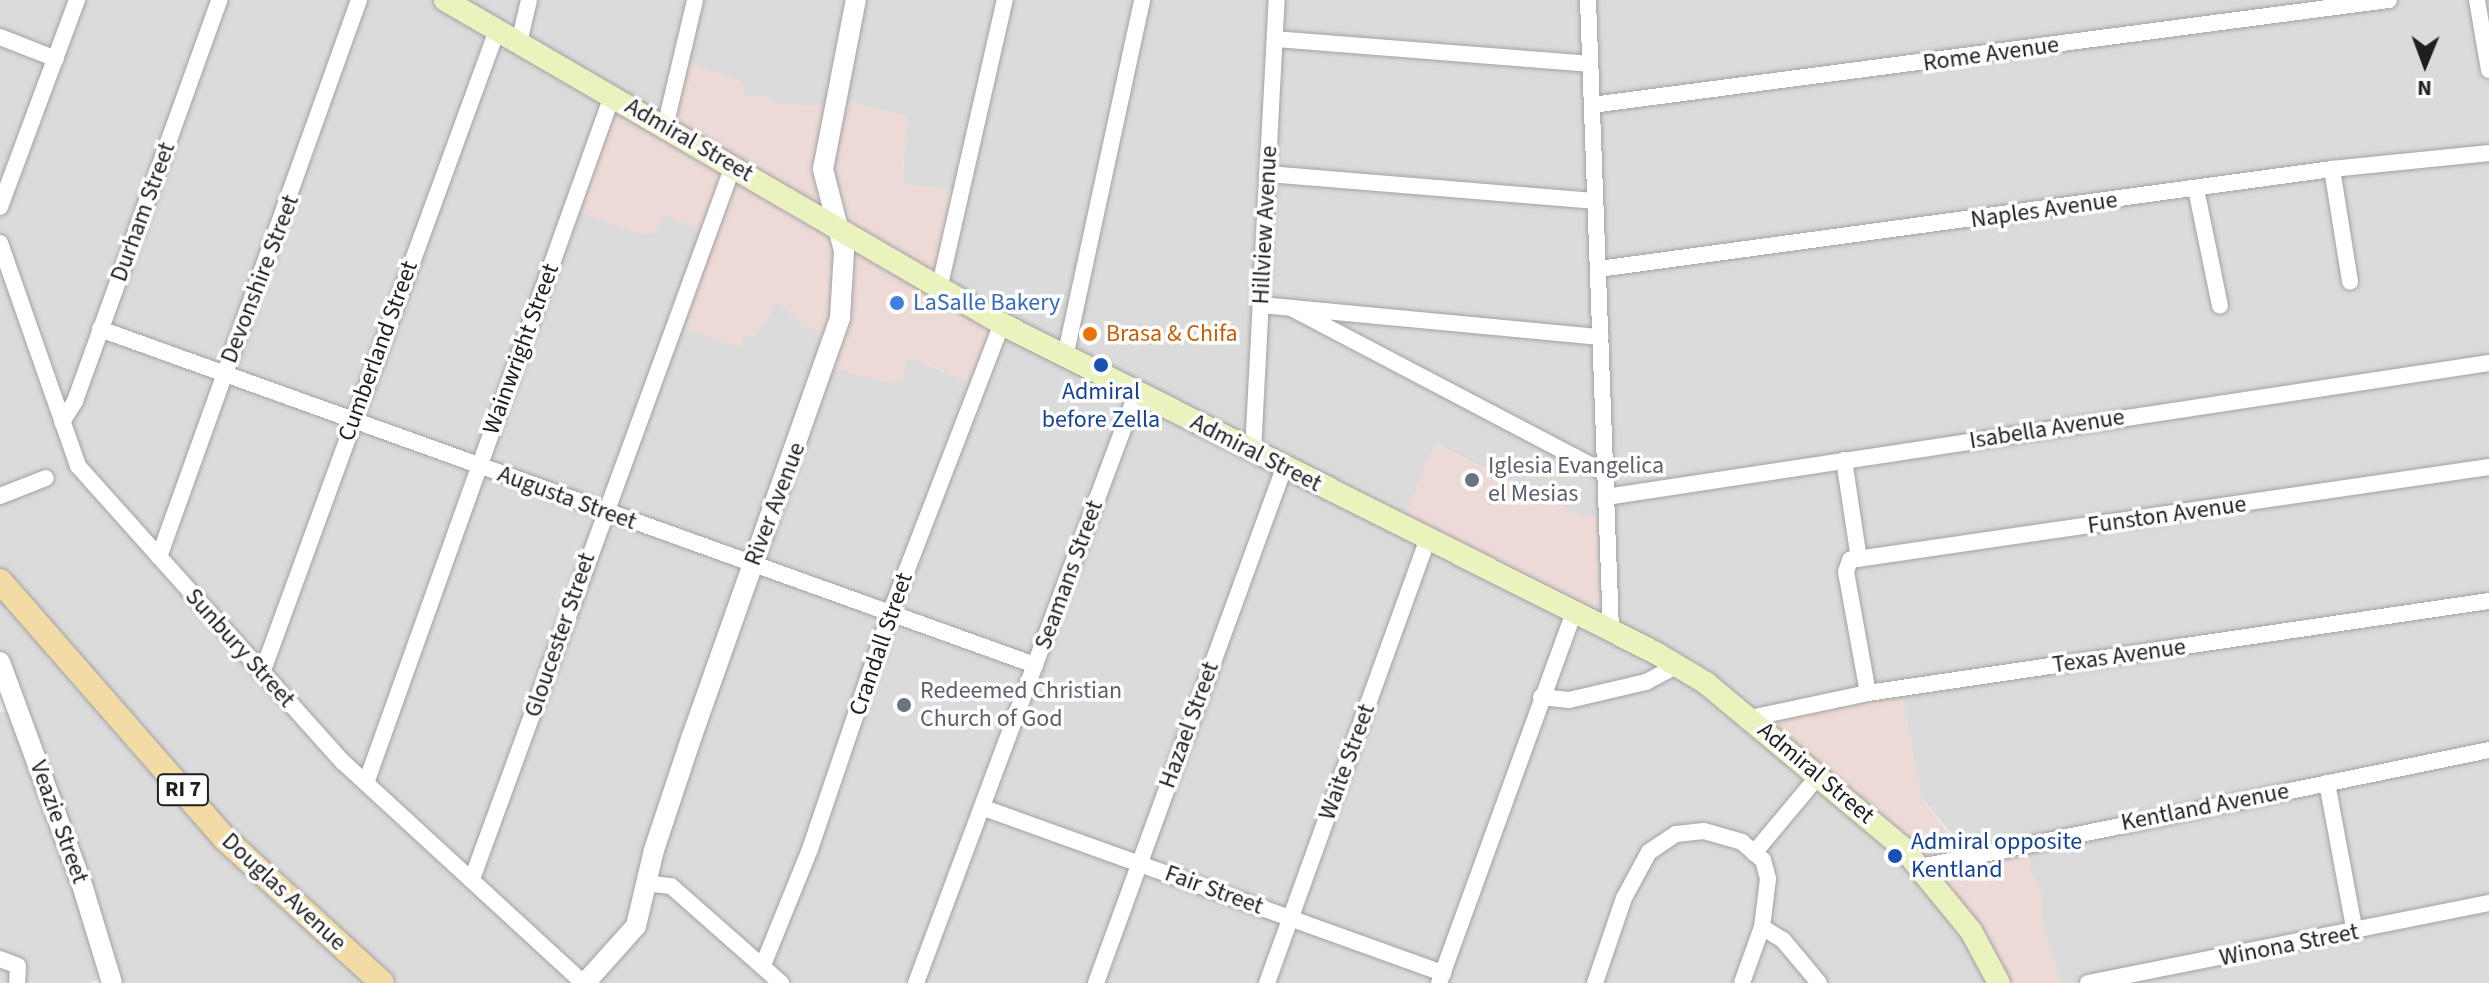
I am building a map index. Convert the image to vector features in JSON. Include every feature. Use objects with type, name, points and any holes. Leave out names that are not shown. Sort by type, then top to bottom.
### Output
[{"type":"main road","name":"Admiral Street","points":[[445,0],[940,285],[1002,324],[1611,630],[1676,666],[1750,718],[1820,774],[1921,867],[1971,931],[1999,983]]},
{"type":"main road","name":"Douglas Avenue","points":[[1,583],[224,838],[382,983]]},
{"type":"street","points":[[0,207],[77,0]]},
{"type":"street","name":"Durham Street","points":[[62,422],[100,329],[219,0]]},
{"type":"street","name":"Devonshire Street","points":[[159,557],[359,0]]},
{"type":"street","points":[[519,43],[529,0]]},
{"type":"street","points":[[665,127],[695,0]]},
{"type":"street","name":"River Avenue","points":[[584,983],[636,926],[645,883],[752,562],[840,317],[844,251],[823,169],[856,0]]},
{"type":"street","points":[[940,285],[1005,0]]},
{"type":"street","points":[[1065,357],[1142,0]]},
{"type":"street","name":"Hillview Avenue","points":[[1253,451],[1277,0]]},
{"type":"street","points":[[1588,0],[1611,630]]},
{"type":"street","name":"Rome Avenue","points":[[1592,105],[2308,6],[2389,0]]},
{"type":"street","points":[[2477,0],[2489,70]]},
{"type":"street","name":"Cumberland Street","points":[[262,673],[497,30]]},
{"type":"street","points":[[0,37],[56,59]]},
{"type":"street","points":[[1275,39],[1590,64]]},
{"type":"street","name":"Wainwright Street","points":[[366,783],[612,96]]},
{"type":"street","name":"Naples Avenue","points":[[1599,269],[2332,169],[2489,153]]},
{"type":"street","name":"Gloucester Street","points":[[472,879],[602,511],[733,166]]},
{"type":"street","points":[[2332,169],[2350,282]]},
{"type":"street","points":[[1267,174],[1595,201]]},
{"type":"street","points":[[2196,189],[2220,306]]},
{"type":"street","name":"Sunbury Street","points":[[0,243],[78,466],[262,673],[366,783],[584,983]]},
{"type":"street","points":[[1261,305],[1600,337]]},
{"type":"street","points":[[1293,309],[1605,473]]},
{"type":"street","name":"Crandall Street","points":[[763,965],[810,849],[891,611],[1002,324]]},
{"type":"street","name":"Augusta Street","points":[[100,329],[1035,665]]},
{"type":"street","name":"Isabella Avenue","points":[[1606,497],[2489,363]]},
{"type":"street","name":"Seamans Street","points":[[916,983],[1137,392]]},
{"type":"street","points":[[1844,460],[1868,693]]},
{"type":"street","name":"Funston Avenue","points":[[1853,562],[2489,467]]},
{"type":"street","name":"Hazael Street","points":[[1096,983],[1284,468]]},
{"type":"street","points":[[0,496],[46,478]]},
{"type":"street","name":"Waite Street","points":[[1267,983],[1427,540]]},
{"type":"street","name":"Texas Avenue","points":[[1750,718],[1868,693],[2489,601]]},
{"type":"street","points":[[1441,978],[1574,613]]},
{"type":"street","name":"Veazie Street","points":[[0,662],[83,888],[112,983]]},
{"type":"street","points":[[1541,697],[1569,700],[1646,682],[1676,666]]},
{"type":"street","name":"Kentland Avenue","points":[[1921,867],[2489,750]]},
{"type":"street","points":[[1754,853],[1820,774]]},
{"type":"street","points":[[2327,783],[2355,932]]},
{"type":"street","name":"Fair Street","points":[[984,808],[1290,917],[1441,978]]},
{"type":"street","points":[[1595,983],[1629,888],[1656,845],[1676,834],[1704,831],[1734,837],[1763,860],[1768,879],[1762,927],[1742,983]]},
{"type":"street","points":[[645,883],[671,886],[781,983]]},
{"type":"street","name":"Winona Street","points":[[2088,983],[2489,903]]},
{"type":"street","points":[[1762,927],[1783,940],[1819,983]]},
{"type":"street","points":[[0,959],[18,966],[17,983]]},
{"type":"shaded area","points":[[0,0],[2489,0],[2489,983],[2061,983],[2042,922],[2041,893],[1968,853],[1921,797],[1900,686],[1898,844],[1999,983],[114,983],[111,976],[88,983],[0,983],[0,712],[19,711],[0,652]],"holes":[[[745,95],[767,97],[775,103],[907,116],[902,184],[958,191],[941,282],[974,384],[907,357],[804,326],[777,300],[756,335],[744,337],[707,231],[664,214],[667,120]],[[1434,444],[1438,445],[1584,517],[1424,475]]]},
{"type":"shaded area","points":[[682,61],[742,81],[745,95],[767,97],[775,103],[829,107],[836,98],[907,116],[902,183],[958,192],[941,281],[1002,316],[975,384],[907,357],[902,380],[891,384],[828,366],[833,337],[804,326],[778,301],[756,335],[744,337],[741,348],[677,326],[706,231],[664,214],[656,233],[642,235],[574,210],[611,99],[662,120]]},
{"type":"shaded area","points":[[1434,444],[1584,517],[1604,514],[1609,621],[1402,523]]},
{"type":"shaded area","points":[[1900,686],[1921,797],[1954,841],[1968,853],[2029,843],[2030,868],[2041,893],[2042,922],[2061,983],[1999,983],[1931,874],[1745,719]]},
{"type":"place","name":"LaSalle Bakery","points":[[897,303]]},
{"type":"place","name":"Brasa & Chifa","points":[[1090,334]]},
{"type":"place","name":"Admiral before Zella","points":[[1101,365]]},
{"type":"place","name":"Iglesia Evangelica el Mesias","points":[[1472,480]]},
{"type":"place","name":"Redeemed Christian Church of God","points":[[904,705]]},
{"type":"place","name":"Admiral opposite Kentland","points":[[1895,856]]}]
